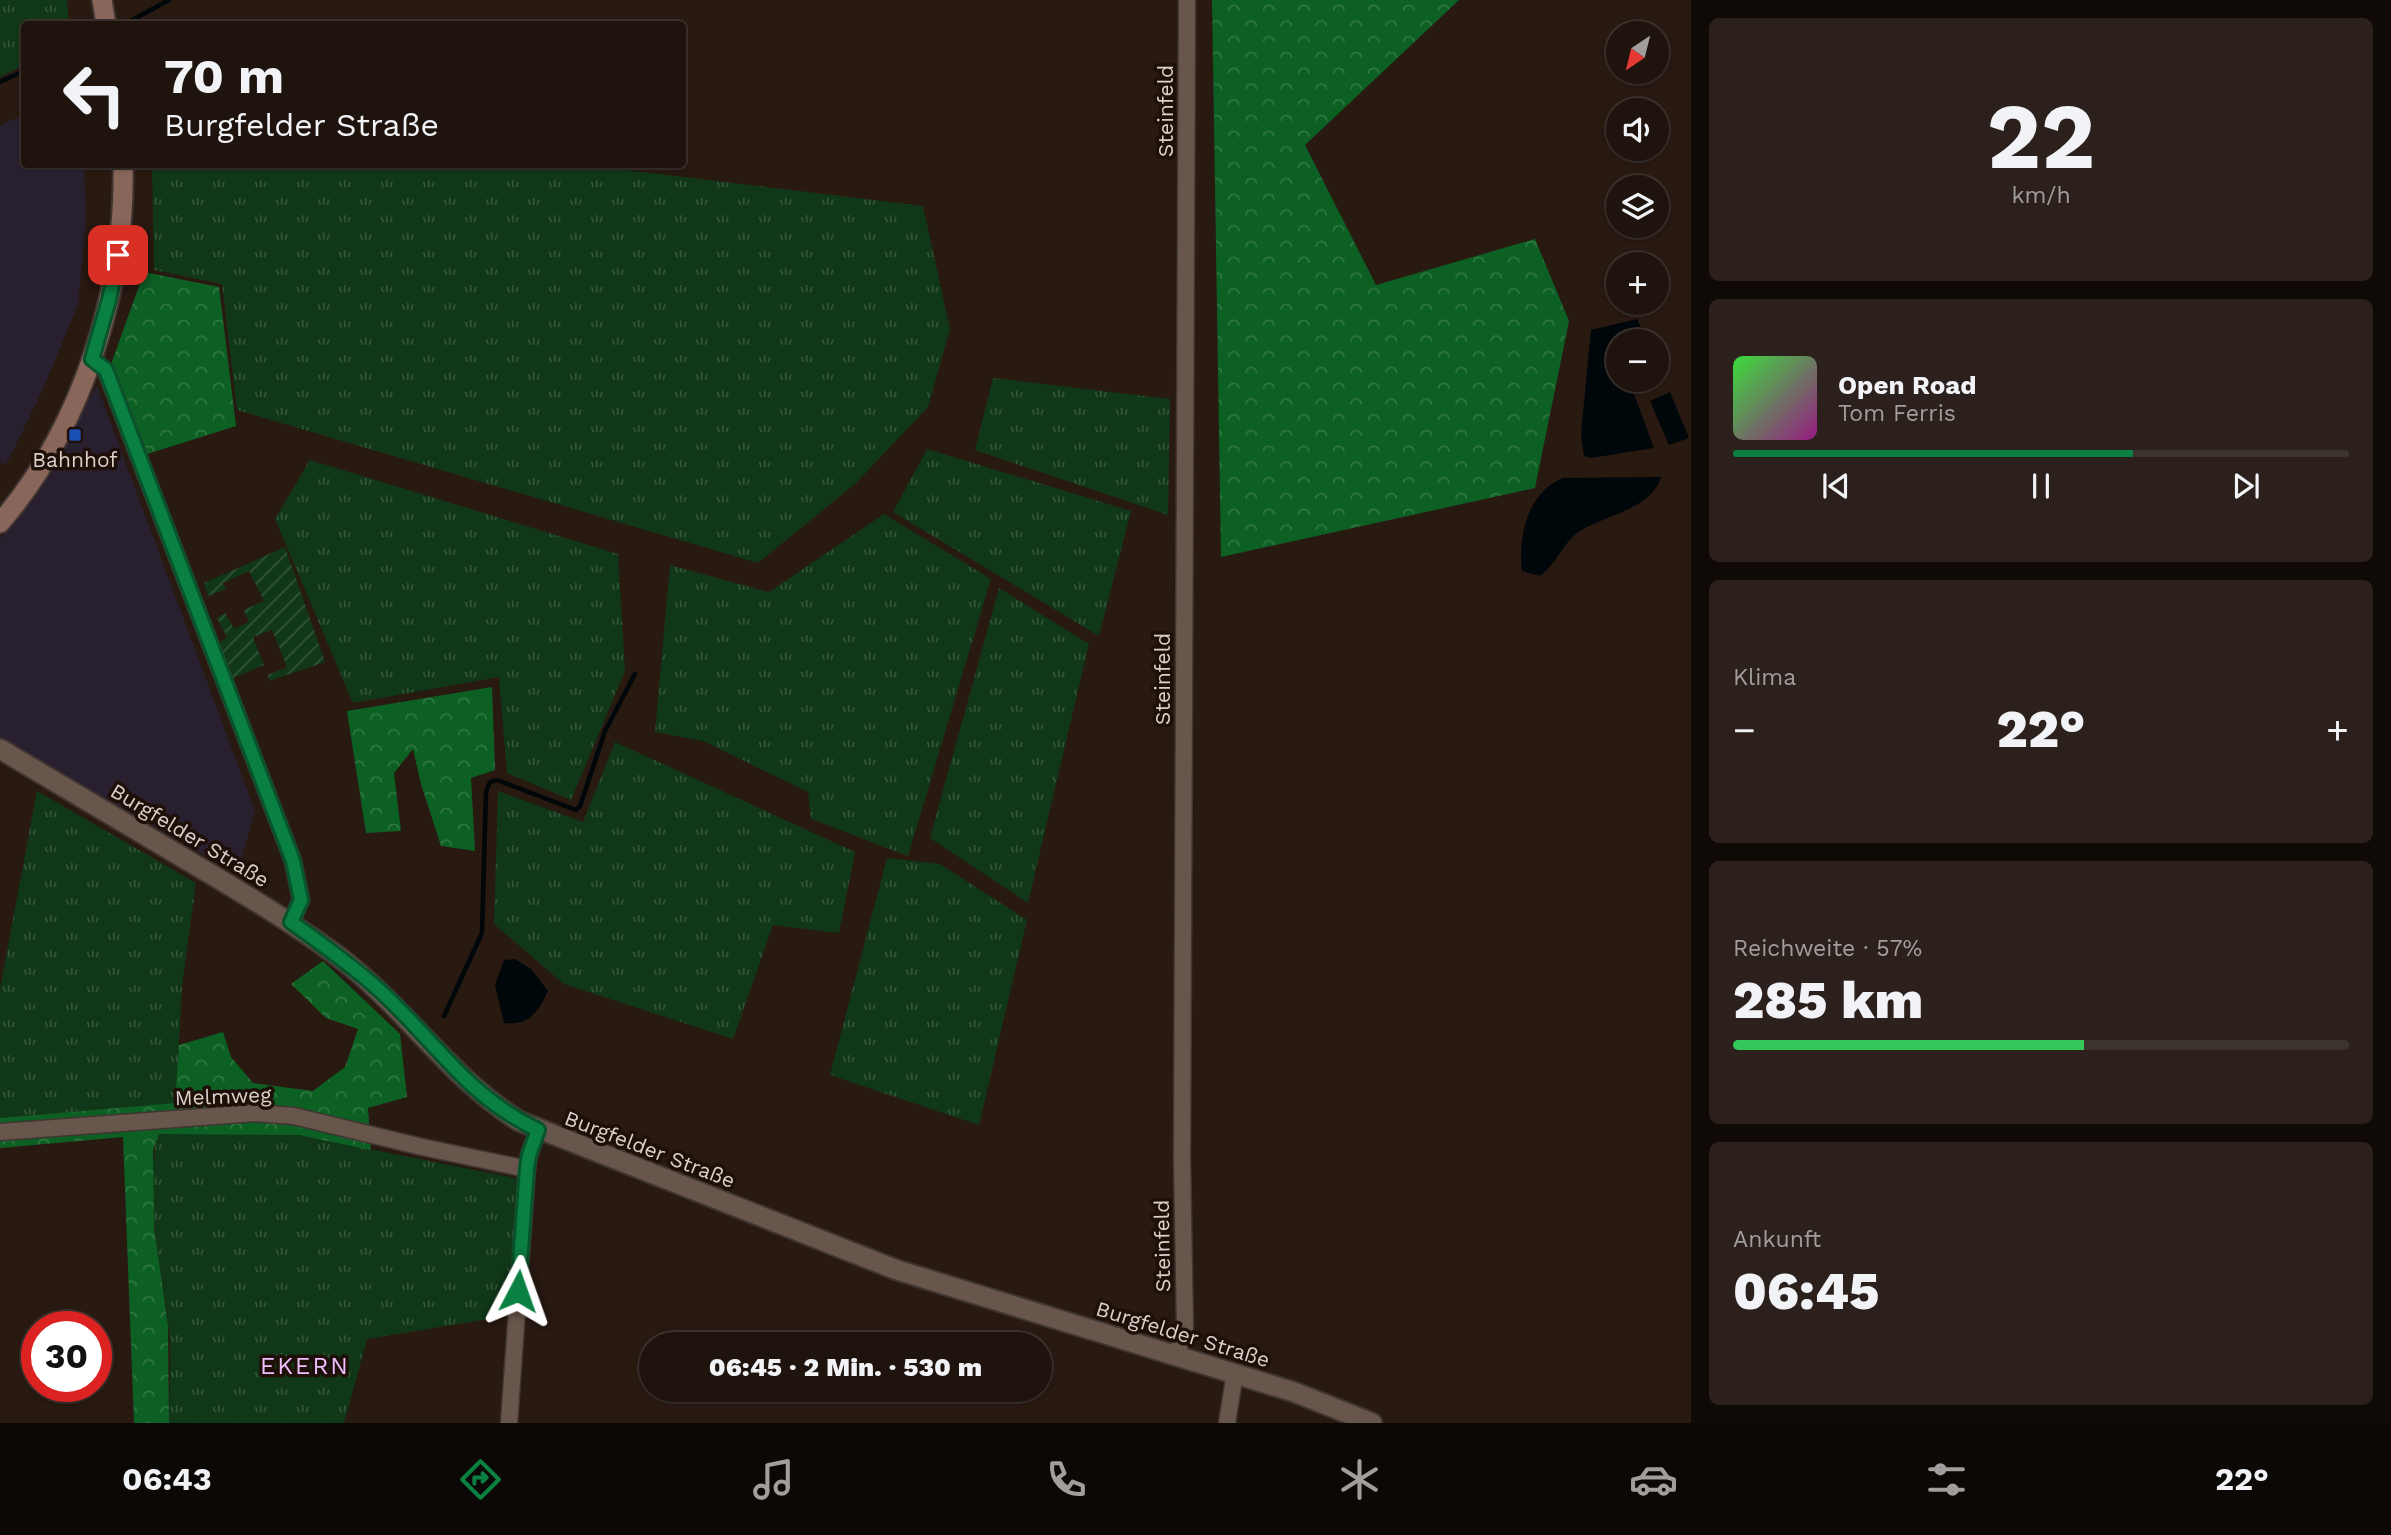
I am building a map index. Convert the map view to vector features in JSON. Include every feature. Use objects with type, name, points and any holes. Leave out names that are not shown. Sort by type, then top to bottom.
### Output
[{"type":"main road","points":[[102,0],[106,21]]},
{"type":"main road","points":[[0,523],[31,482],[54,442],[92,359],[109,300],[118,255],[123,168]]},
{"type":"street","name":"Steinfeld","points":[[1177,1356],[1185,1327],[1182,1160],[1187,0]]},
{"type":"street","points":[[92,359],[106,370],[293,861],[301,900],[291,922]]},
{"type":"street","name":"Burgfelder Straße","points":[[0,749],[291,922],[378,989],[484,1097],[519,1121],[897,1269],[1294,1392],[1372,1423]]},
{"type":"street","name":"Melmweg","points":[[0,1132],[268,1114],[294,1116],[422,1147],[527,1168]]},
{"type":"street","points":[[509,1423],[527,1168],[538,1130]]},
{"type":"street","points":[[1227,1423],[1235,1373]]},
{"type":"shaded area","points":[[21,116],[21,168],[84,168],[86,219],[78,305],[42,391],[6,465],[0,461],[0,126]]},
{"type":"shaded area","points":[[1637,319],[1642,329],[1606,329],[1606,392],[1637,392],[1634,394],[1654,448],[1591,458],[1584,456],[1581,434],[1591,330]]},
{"type":"shaded area","points":[[97,386],[255,811],[237,874],[0,738],[0,539],[20,515]]},
{"type":"shaded area","points":[[1670,392],[1689,438],[1669,445],[1650,401]]},
{"type":"shaded area","points":[[1661,477],[1656,488],[1638,504],[1574,535],[1540,576],[1522,571],[1522,544],[1528,517],[1533,505],[1551,485],[1563,478]]},
{"type":"shaded area","points":[[515,959],[531,969],[548,991],[532,1016],[520,1022],[504,1023],[495,985],[504,960]]},
{"type":"green space","points":[[0,0],[67,0],[69,21],[21,21],[21,66],[0,77]]},
{"type":"green space","points":[[1212,0],[1459,0],[1305,145],[1376,285],[1535,239],[1569,321],[1535,488],[1221,557]]},
{"type":"green space","points":[[152,168],[609,168],[923,206],[950,329],[928,407],[855,484],[758,563],[237,410],[222,284],[154,270]]},
{"type":"green space","points":[[144,272],[219,287],[236,426],[144,455],[110,367]]},
{"type":"green space","points":[[993,378],[1170,399],[1168,515],[975,450]]},
{"type":"green space","points":[[927,449],[1131,511],[1099,636],[893,512]]},
{"type":"green space","points":[[310,460],[618,554],[625,671],[571,800],[507,773],[499,677],[353,703],[275,519]]},
{"type":"green space","points":[[884,514],[991,579],[908,856],[811,819],[808,792],[703,741],[655,732],[670,565],[769,592]]},
{"type":"green space","points":[[285,547],[325,662],[269,681],[268,675],[287,667],[272,630],[253,637],[264,665],[231,679],[217,645],[227,637],[217,618],[225,613],[234,629],[249,622],[244,610],[264,601],[249,571],[223,583],[226,589],[208,596],[204,583]]},
{"type":"green space","points":[[999,588],[1089,644],[1028,903],[930,838]]},
{"type":"green space","points":[[492,687],[495,770],[471,778],[475,851],[441,846],[413,749],[394,773],[401,831],[366,833],[347,711]]},
{"type":"green space","points":[[615,742],[855,852],[839,933],[773,925],[733,1039],[564,984],[494,924],[498,791],[583,822]]},
{"type":"green space","points":[[37,791],[196,883],[182,986],[176,1103],[0,1118],[0,989]]},
{"type":"green space","points":[[887,858],[940,864],[1027,920],[979,1125],[830,1075]]},
{"type":"green space","points":[[323,961],[400,1034],[407,1097],[368,1108],[371,1150],[299,1135],[159,1134],[153,1151],[154,1227],[168,1325],[169,1423],[134,1423],[123,1137],[0,1148],[0,1118],[175,1103],[179,1045],[223,1032],[231,1057],[253,1083],[313,1091],[345,1067],[358,1029],[326,1018],[291,984]]},
{"type":"green space","points":[[159,1133],[299,1135],[520,1179],[506,1316],[367,1339],[344,1423],[169,1423],[170,1342],[155,1231],[152,1180]]},
{"type":"waterway","points":[[130,21],[169,0]]},
{"type":"waterway","points":[[0,82],[21,72]]},
{"type":"waterway","points":[[444,1016],[482,933],[486,792],[490,782],[497,780],[576,810],[580,806],[605,731],[635,674]]},
{"type":"place","name":"Bahnhof","points":[[75,435]]},
{"type":"district","name":"EKERN","points":[[305,1366]]},
{"type":"route","points":[[118,255],[102,329],[92,359],[106,370],[293,861],[301,900],[291,922],[378,989],[467,1083],[500,1109],[538,1130],[527,1168],[518,1291]]}]
